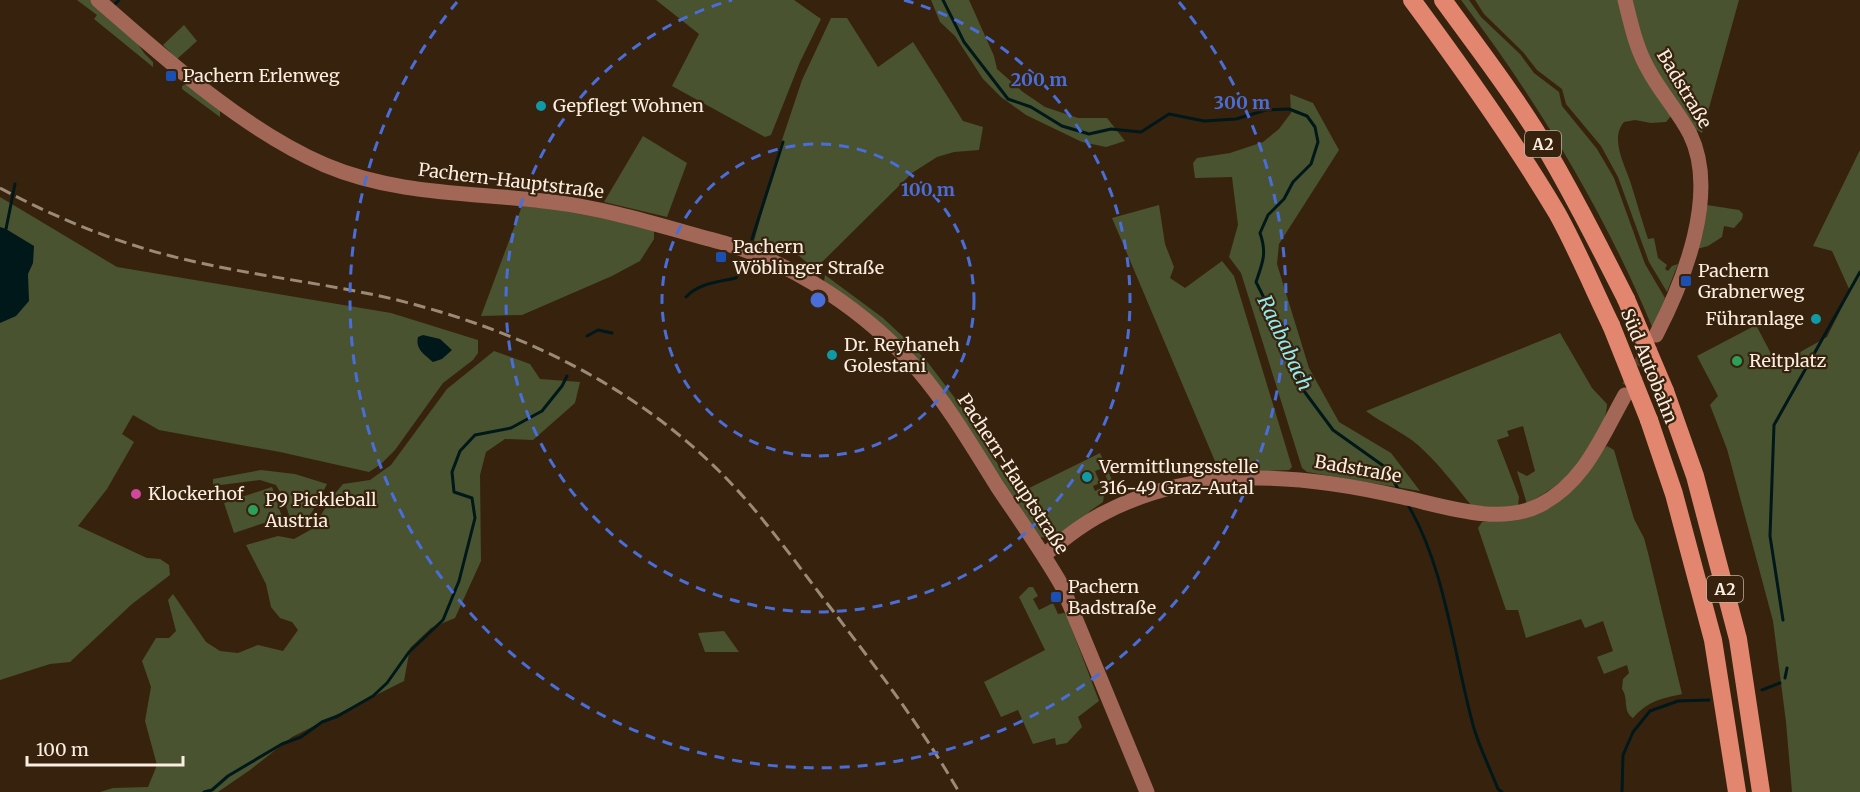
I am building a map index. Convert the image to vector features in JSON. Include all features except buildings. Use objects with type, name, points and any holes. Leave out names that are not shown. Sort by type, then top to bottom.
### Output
[{"type":"highway","name":"Süd Autobahn","points":[[1412,0],[1474,85],[1553,207],[1611,325],[1649,420],[1674,494],[1713,640],[1737,792]]},
{"type":"highway","name":"Süd Autobahn","points":[[1443,0],[1533,129],[1574,197],[1626,299],[1665,392],[1695,476],[1738,639],[1761,792]]},
{"type":"main road","name":"Pachern-Hauptstraße","points":[[98,0],[165,58],[233,110],[295,151],[327,165],[368,180],[417,189],[550,201],[588,207],[744,249],[804,277],[865,321],[917,369],[953,416],[1044,555],[1062,586],[1147,792]]},
{"type":"main road","name":"Badstraße","points":[[1625,0],[1641,56],[1691,137],[1700,170],[1700,202],[1695,234],[1671,304],[1656,335]]},
{"type":"main road","name":"Badstraße","points":[[1044,555],[1085,524],[1111,509],[1159,491],[1231,477],[1280,477],[1317,481],[1472,511],[1501,514],[1519,512],[1541,504],[1567,487],[1599,444],[1625,395]]},
{"type":"green space","points":[[77,0],[92,0],[129,31],[153,62],[153,67],[94,19],[97,15]]},
{"type":"green space","points":[[656,0],[794,0],[821,19],[800,62],[771,135],[765,137],[672,86],[699,34]]},
{"type":"green space","points":[[931,0],[969,0],[994,56],[997,69],[1023,92],[1045,107],[1078,118],[1107,118],[1125,141],[1106,147],[1082,142],[1026,115],[1001,97],[983,79],[955,36],[940,22]]},
{"type":"green space","points":[[1461,0],[1469,0],[1481,17],[1520,54],[1534,73],[1559,92],[1562,106],[1597,149],[1614,178],[1645,264],[1665,298],[1653,329],[1613,242],[1568,158],[1517,78]]},
{"type":"green space","points":[[1475,0],[1739,0],[1702,133],[1672,115],[1666,122],[1651,123],[1635,120],[1624,122],[1618,136],[1620,153],[1648,239],[1654,238],[1658,258],[1667,265],[1665,269],[1668,271],[1672,266],[1678,264],[1667,292],[1649,262],[1618,177],[1601,146],[1566,104],[1562,89],[1537,70],[1523,52],[1484,14]]},
{"type":"green space","points":[[831,18],[847,18],[878,67],[913,42],[963,121],[983,127],[979,150],[954,152],[937,157],[912,173],[815,269],[793,251],[754,241],[780,146],[802,80]]},
{"type":"green space","points":[[184,25],[197,41],[177,59],[163,45]]},
{"type":"green space","points":[[186,84],[220,109],[220,117],[182,89],[182,86]]},
{"type":"green space","points":[[1290,94],[1313,103],[1339,150],[1279,244],[1277,264],[1309,368],[1339,422],[1391,453],[1420,491],[1307,472],[1302,468],[1241,273],[1229,257],[1238,225],[1232,177],[1195,178],[1193,163],[1197,158],[1230,153],[1263,142],[1279,129],[1291,113]]},
{"type":"green space","points":[[643,136],[687,163],[667,217],[604,202]]},
{"type":"green space","points":[[1860,150],[1860,792],[1792,792],[1773,621],[1727,449],[1710,405],[1718,396],[1697,356],[1756,325],[1777,365],[1827,337],[1850,291],[1832,251],[1813,246]]},
{"type":"green space","points":[[0,197],[117,267],[391,313],[478,340],[478,353],[473,360],[443,383],[395,450],[369,472],[280,452],[159,430],[133,415],[122,434],[134,442],[107,489],[78,526],[147,558],[160,559],[169,565],[170,575],[132,604],[70,662],[50,664],[0,680]]},
{"type":"green space","points":[[1159,205],[1165,244],[1174,267],[1170,278],[1185,288],[1222,261],[1234,276],[1292,467],[1289,470],[1220,473],[1112,218]]},
{"type":"green space","points":[[1707,205],[1739,210],[1743,214],[1742,219],[1734,228],[1724,226],[1722,237],[1708,246],[1697,249],[1703,207]]},
{"type":"green space","points":[[522,206],[587,212],[654,229],[654,239],[640,261],[612,276],[522,315],[481,316]]},
{"type":"green space","points":[[825,275],[883,318],[929,364],[958,402],[1017,494],[1100,453],[1116,489],[1128,496],[1114,492],[1103,468],[1095,471],[1100,483],[1093,486],[1095,491],[1101,488],[1104,495],[1103,502],[1083,519],[1050,539],[1040,537],[966,426],[824,281]]},
{"type":"green space","points":[[1560,333],[1592,388],[1607,404],[1606,414],[1598,435],[1570,473],[1527,504],[1517,471],[1527,476],[1535,471],[1523,426],[1507,431],[1509,436],[1497,440],[1519,497],[1518,506],[1496,508],[1471,505],[1439,466],[1418,445],[1366,411]]},
{"type":"green space","points":[[494,351],[530,364],[540,379],[580,382],[575,403],[533,440],[505,439],[486,452],[480,475],[481,561],[455,618],[431,628],[410,648],[404,681],[292,737],[218,792],[100,792],[113,788],[148,787],[157,765],[145,721],[151,687],[142,661],[156,638],[169,638],[176,631],[168,600],[173,594],[206,642],[220,651],[238,653],[258,645],[283,651],[298,630],[292,622],[280,618],[271,607],[266,584],[246,545],[278,536],[294,539],[312,529],[343,484],[370,480],[391,465],[447,389]]},
{"type":"green space","points":[[1607,446],[1614,450],[1634,519],[1644,538],[1682,694],[1655,702],[1633,718],[1628,712],[1622,689],[1623,679],[1629,673],[1627,665],[1604,674],[1597,657],[1613,651],[1603,621],[1585,628],[1581,619],[1526,638],[1518,610],[1506,610],[1478,528],[1482,522],[1520,517]]},
{"type":"green space","points":[[261,470],[295,474],[327,484],[310,515],[300,525],[293,528],[284,499],[276,485],[260,480],[213,486],[213,479]]},
{"type":"green space","name":"P9 Pickleball Austria","points":[[272,487],[282,517],[234,533],[224,503]]},
{"type":"green space","points":[[1029,587],[1033,587],[1038,596],[1033,599],[1039,610],[1053,603],[1058,614],[1064,613],[1067,616],[1099,701],[1078,717],[1082,727],[1067,743],[1056,745],[1055,738],[1033,744],[1018,710],[1001,717],[984,682],[1045,650],[1019,597]]},
{"type":"green space","points":[[724,631],[739,652],[705,652],[698,633]]},
{"type":"water","points":[[0,227],[34,246],[33,263],[28,274],[29,301],[16,316],[0,323]]},
{"type":"water","points":[[423,335],[440,339],[452,350],[442,359],[433,362],[418,345],[418,337]]},
{"type":"waterway","points":[[115,4],[119,0]]},
{"type":"waterway","name":"Raababach","points":[[943,0],[964,42],[1008,99],[1031,107],[1062,126],[1089,134],[1111,129],[1141,132],[1169,114],[1204,121],[1236,119],[1266,110],[1289,109],[1307,116],[1315,127],[1318,142],[1311,164],[1293,182],[1284,199],[1268,215],[1260,233],[1263,258],[1256,282],[1273,310],[1279,330],[1290,347],[1301,387],[1333,430],[1385,467],[1400,492]]},
{"type":"waterway","points":[[752,239],[783,142]]},
{"type":"waterway","points":[[0,238],[6,229],[15,184]]},
{"type":"waterway","points":[[686,297],[703,286],[736,278],[745,263]]},
{"type":"waterway","points":[[1783,620],[1770,536],[1774,425],[1860,272]]},
{"type":"waterway","points":[[587,336],[598,330],[612,333]]},
{"type":"waterway","points":[[204,792],[212,790],[228,776],[282,744],[301,737],[322,722],[338,716],[373,696],[387,683],[409,652],[443,620],[459,581],[475,518],[472,498],[454,492],[452,472],[460,451],[475,435],[511,428],[542,411],[567,376]]},
{"type":"waterway","name":"Raababach","points":[[1408,505],[1421,529],[1440,583],[1475,733],[1498,789],[1502,792]]},
{"type":"waterway","points":[[1785,678],[1787,668]]},
{"type":"waterway","points":[[1762,690],[1780,683]]},
{"type":"waterway","points":[[1622,792],[1623,755],[1633,732],[1650,711],[1678,701],[1709,700]]},
{"type":"tunnel","points":[[1629,387],[1651,344]]},
{"type":"railway","points":[[0,188],[84,227],[149,250],[199,263],[365,293],[439,311],[529,344],[613,388],[690,444],[754,509],[883,677],[915,722],[959,792]]},
{"type":"place","name":"Pachern Erlenweg","points":[[171,76]]},
{"type":"place","name":"Gepflegt Wohnen","points":[[541,106]]},
{"type":"place","name":"Pachern Wöblinger Straße","points":[[721,257]]},
{"type":"place","name":"Pachern Grabnerweg","points":[[1686,281]]},
{"type":"place","name":"Führanlage","points":[[1816,319]]},
{"type":"place","name":"Dr. Reyhaneh Golestani","points":[[832,355]]},
{"type":"place","name":"Reitplatz","points":[[1737,361]]},
{"type":"place","name":"Vermittlungsstelle 316-49 Graz-Autal","points":[[1087,477]]},
{"type":"place","name":"Klockerhof","points":[[136,494]]},
{"type":"place","name":"P9 Pickleball Austria","points":[[253,510]]},
{"type":"place","name":"Pachern Badstraße","points":[[1056,597]]}]
